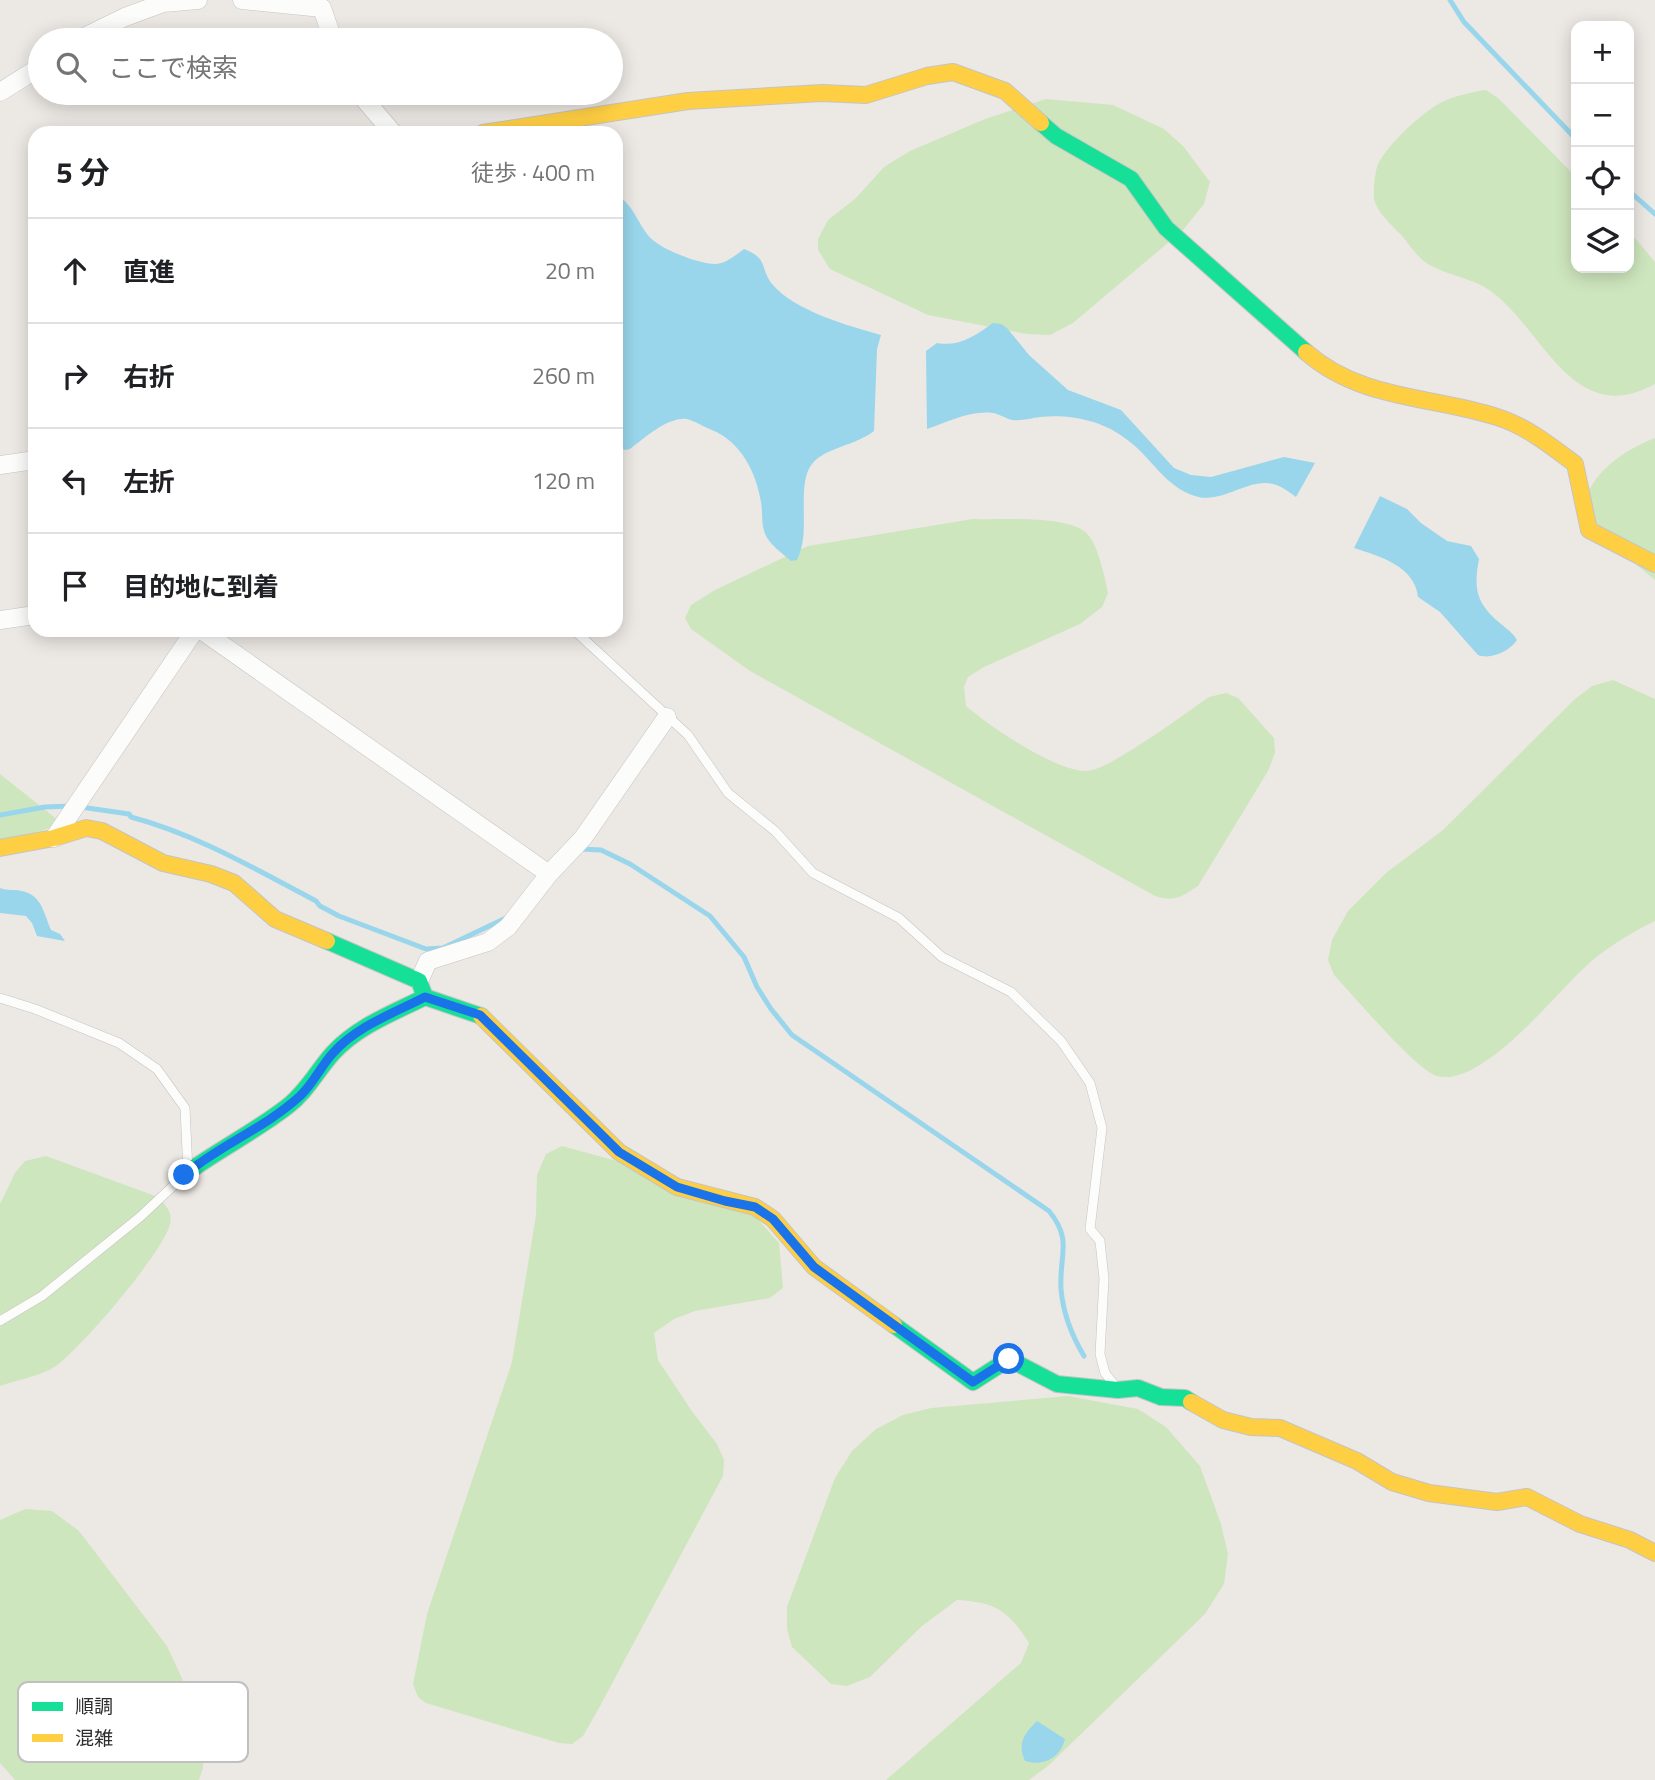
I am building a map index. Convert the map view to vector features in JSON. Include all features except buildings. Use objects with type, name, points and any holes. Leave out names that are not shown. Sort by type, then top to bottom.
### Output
[{"type":"street","points":[[103,28],[163,1],[198,0]]},
{"type":"street","points":[[243,0],[325,4],[330,28]]},
{"type":"street","points":[[528,126],[688,101],[822,93],[866,95],[927,76],[953,72],[1005,91],[1056,136],[1130,179],[1166,228],[1317,362],[1358,384],[1402,397],[1499,417],[1538,436],[1575,464],[1589,530],[1596,536],[1655,564]]},
{"type":"street","points":[[0,92],[28,74]]},
{"type":"street","points":[[369,105],[387,126]]},
{"type":"street","points":[[0,465],[28,461]]},
{"type":"street","points":[[0,620],[28,616]]},
{"type":"street","points":[[54,838],[190,637]]},
{"type":"street","points":[[211,637],[549,874]]},
{"type":"street","points":[[188,1172],[214,1153],[248,1134],[301,1095],[334,1051],[422,989],[428,961],[488,942],[508,927],[549,874],[583,838],[667,717]]},
{"type":"street","points":[[0,848],[54,838],[86,828],[102,831],[163,863],[211,874],[234,883],[275,919],[480,1015],[619,1152],[677,1187],[755,1207],[773,1219],[814,1267],[973,1382],[1009,1359],[1057,1384],[1118,1390],[1138,1388],[1161,1396],[1185,1398],[1223,1420],[1251,1427],[1280,1428],[1357,1461],[1392,1482],[1429,1493],[1497,1502],[1527,1497],[1580,1524],[1630,1540],[1655,1553]]},
{"type":"lane","points":[[581,637],[688,735],[728,793],[775,831],[813,873],[899,918],[942,957],[1011,992],[1061,1041],[1090,1083],[1102,1128],[1090,1229],[1100,1241],[1104,1279],[1100,1354],[1105,1373],[1118,1390]]},
{"type":"lane","points":[[0,998],[119,1043],[158,1069],[185,1108],[188,1172],[139,1217],[42,1296],[0,1321]]},
{"type":"green space","points":[[1486,90],[1498,98],[1571,172],[1571,273],[1634,273],[1634,237],[1655,262],[1655,384],[1627,395],[1602,394],[1581,385],[1563,370],[1511,309],[1492,292],[1425,262],[1379,209],[1374,199],[1376,169],[1384,154],[1423,114],[1440,103]]},
{"type":"green space","points":[[1046,99],[1113,105],[1164,129],[1183,146],[1210,182],[1204,204],[1183,230],[1073,323],[1050,335],[1027,334],[928,315],[830,269],[818,250],[818,239],[828,220],[856,198],[884,167],[910,151],[985,119]]},
{"type":"green space","points":[[1655,438],[1655,580],[1587,524],[1585,509],[1587,495],[1603,471],[1628,451]]},
{"type":"green space","points":[[973,519],[1053,521],[1081,529],[1096,548],[1108,593],[1102,607],[1080,624],[984,667],[968,677],[964,687],[966,706],[990,725],[1041,756],[1058,764],[1087,771],[1112,762],[1129,752],[1209,697],[1226,693],[1238,698],[1274,738],[1275,753],[1268,771],[1198,886],[1187,893],[1173,898],[1155,896],[750,671],[691,629],[685,618],[691,605],[715,590],[808,546]]},
{"type":"green space","points":[[1613,680],[1655,699],[1655,921],[1618,942],[1592,961],[1536,1018],[1495,1054],[1474,1068],[1455,1076],[1437,1076],[1427,1071],[1400,1047],[1334,975],[1328,960],[1332,940],[1348,911],[1386,873],[1443,830],[1575,699],[1592,686]]},
{"type":"green space","points":[[0,774],[63,824],[0,844]]},
{"type":"green space","points":[[562,1146],[701,1184],[738,1197],[779,1243],[783,1288],[770,1298],[695,1311],[674,1319],[654,1333],[658,1360],[717,1444],[724,1460],[723,1476],[599,1708],[583,1736],[572,1744],[559,1743],[426,1703],[418,1697],[413,1684],[427,1614],[512,1362],[536,1215],[537,1175],[546,1154]]},
{"type":"green space","points":[[46,1156],[158,1197],[170,1213],[171,1220],[153,1256],[101,1321],[68,1356],[43,1372],[0,1386],[0,1204],[15,1173],[25,1161]]},
{"type":"green space","points":[[1068,1396],[1138,1409],[1166,1427],[1200,1466],[1221,1524],[1228,1554],[1224,1584],[1205,1614],[1048,1766],[1029,1780],[886,1780],[1021,1663],[1029,1643],[1007,1615],[999,1610],[981,1603],[957,1600],[922,1626],[870,1677],[847,1686],[831,1684],[792,1647],[787,1629],[787,1607],[835,1478],[852,1451],[876,1429],[903,1415],[931,1408]]},
{"type":"green space","points":[[25,1509],[52,1511],[79,1531],[167,1646],[184,1682],[18,1682],[18,1762],[203,1762],[199,1780],[15,1780],[0,1763],[0,1520]]},
{"type":"water","points":[[623,200],[649,236],[666,249],[692,259],[719,264],[744,249],[758,257],[773,285],[795,303],[823,316],[881,335],[877,349],[874,431],[824,454],[812,464],[806,479],[804,531],[797,560],[791,561],[767,538],[759,491],[751,469],[739,450],[722,435],[690,420],[679,419],[657,429],[625,450]]},
{"type":"water","points":[[993,323],[1007,328],[1029,355],[1068,390],[1121,410],[1174,468],[1191,475],[1211,477],[1284,457],[1315,463],[1296,497],[1279,486],[1263,483],[1225,495],[1205,498],[1176,487],[1130,442],[1110,429],[1088,420],[1052,416],[1013,420],[996,414],[976,413],[927,429],[926,351],[937,343],[953,343],[967,339]]},
{"type":"water","points":[[1380,496],[1407,509],[1421,523],[1447,541],[1471,546],[1479,559],[1479,596],[1493,617],[1517,640],[1510,648],[1500,654],[1478,655],[1440,612],[1418,597],[1410,577],[1403,570],[1384,559],[1354,548]]},
{"type":"water","points":[[0,888],[22,891],[34,897],[41,906],[51,930],[60,934],[65,941],[37,936],[26,916],[0,913]]},
{"type":"water","points":[[1037,1721],[1065,1739],[1060,1751],[1051,1759],[1032,1763],[1025,1761],[1022,1744],[1025,1735]]},
{"type":"waterway","points":[[1450,0],[1464,22],[1571,134]]},
{"type":"waterway","points":[[1634,195],[1655,214]]},
{"type":"waterway","points":[[0,815],[45,807],[74,806],[129,814],[226,854],[339,916],[426,949],[443,948],[508,917]]},
{"type":"waterway","points":[[580,849],[601,850],[630,864],[710,916],[744,957],[757,987],[792,1035],[1049,1211],[1063,1239],[1061,1289],[1064,1307],[1084,1356]]},
{"type":"traffic: fast","points":[[1041,123],[1056,136],[1131,179],[1166,228],[1306,352]]},
{"type":"traffic: fast","points":[[327,941],[419,981],[425,997]]},
{"type":"traffic: fast","points":[[188,1172],[288,1106],[343,1043],[376,1021],[425,997],[481,1016]]},
{"type":"traffic: fast","points":[[894,1325],[973,1382],[1009,1359],[1057,1384],[1118,1390],[1138,1388],[1161,1397],[1185,1398],[1191,1402]]},
{"type":"traffic: slow","points":[[528,126],[688,101],[822,93],[866,95],[927,76],[953,72],[1005,91],[1041,123]]},
{"type":"traffic: slow","points":[[1306,352],[1327,368],[1373,388],[1472,410],[1508,421],[1528,431],[1575,464],[1589,530],[1655,564]]},
{"type":"traffic: slow","points":[[0,848],[54,838],[86,828],[102,831],[163,863],[211,874],[234,883],[275,919],[327,941]]},
{"type":"traffic: slow","points":[[481,1016],[619,1152],[677,1187],[755,1207],[773,1219],[814,1267],[894,1325]]},
{"type":"traffic: slow","points":[[1191,1402],[1223,1420],[1251,1427],[1280,1428],[1357,1461],[1392,1482],[1429,1493],[1497,1502],[1527,1497],[1580,1524],[1630,1540],[1655,1553]]},
{"type":"route","points":[[184,1175],[214,1153],[248,1134],[301,1095],[334,1051],[361,1030],[425,997],[480,1015],[619,1152],[677,1187],[755,1207],[773,1219],[814,1267],[973,1382],[1009,1359]]}]
